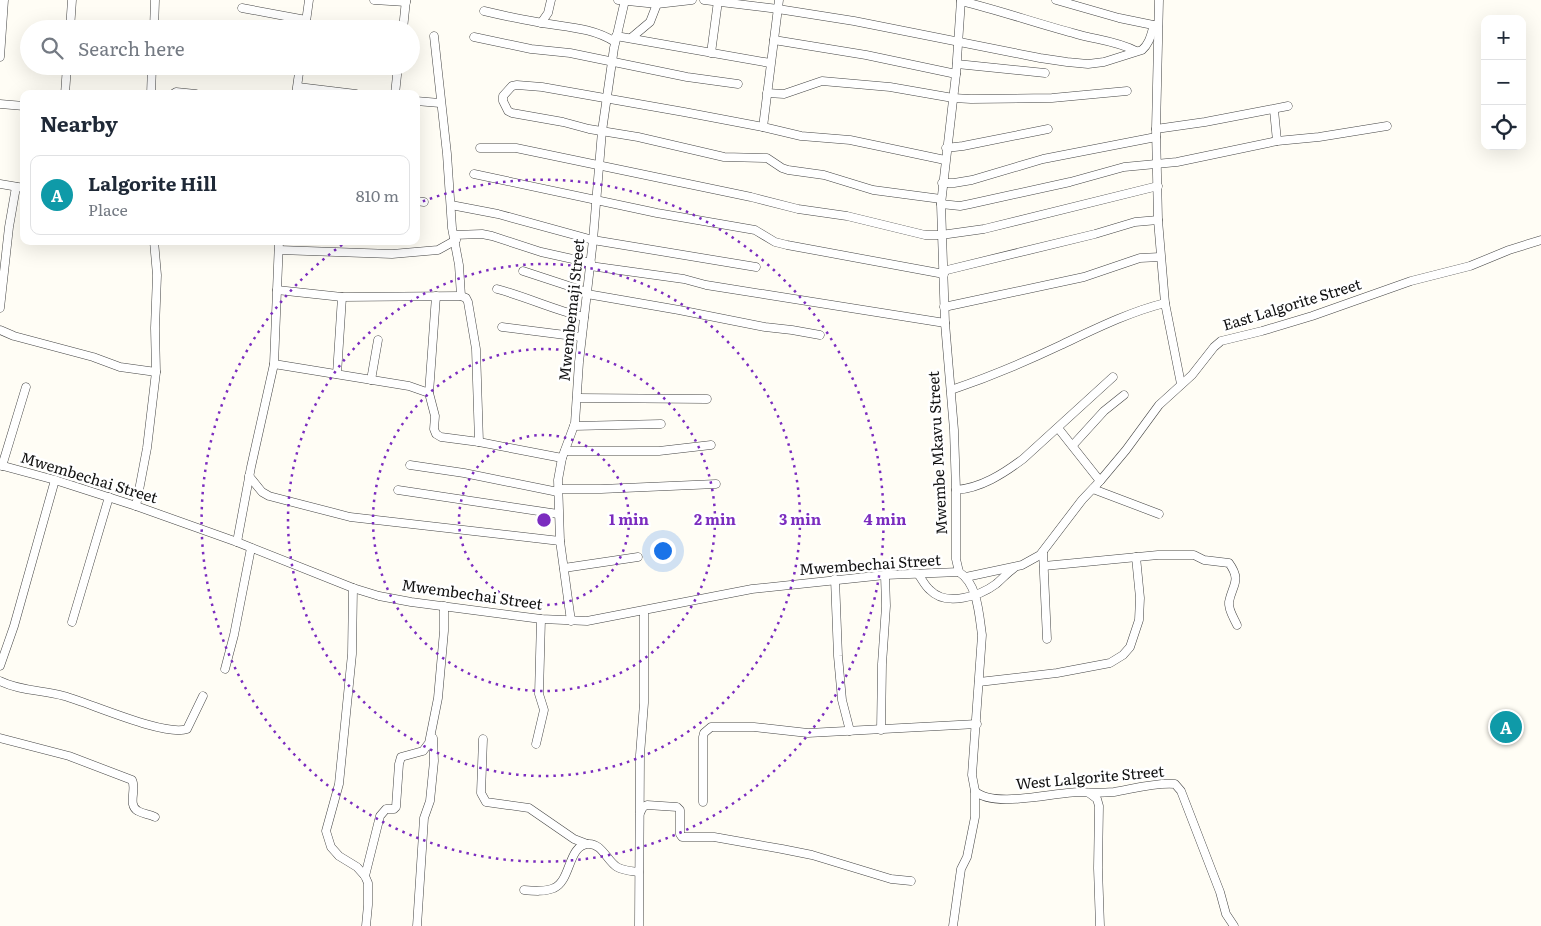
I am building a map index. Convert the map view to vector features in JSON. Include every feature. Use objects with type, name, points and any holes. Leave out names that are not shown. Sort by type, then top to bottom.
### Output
[{"type":"street","points":[[0,56],[4,0]]},
{"type":"street","points":[[71,20],[72,0]]},
{"type":"street","points":[[155,20],[156,0]]},
{"type":"street","points":[[242,8],[306,20],[309,0]]},
{"type":"street","points":[[374,0],[406,1],[404,20]]},
{"type":"street","points":[[541,23],[548,13],[550,0]]},
{"type":"street","points":[[622,0],[662,2],[692,0]]},
{"type":"street","name":"Mwembemaji Street","points":[[571,621],[560,541],[558,490],[564,455],[574,426],[581,337],[597,200],[602,130],[622,0]]},
{"type":"street","points":[[704,0],[854,21],[1040,58],[1088,64],[1117,59],[1142,50],[1147,46],[1156,25]]},
{"type":"street","points":[[762,127],[779,0]]},
{"type":"street","points":[[1056,0],[1119,18],[1156,25]]},
{"type":"street","points":[[1159,0],[1156,25],[1156,133],[1160,257],[1165,303],[1181,384]]},
{"type":"street","points":[[711,53],[718,1]]},
{"type":"street","points":[[961,1],[1032,20],[1074,34],[1119,43],[1136,51]]},
{"type":"street","name":"Mwembe Mkavu Street","points":[[953,926],[961,869],[967,857],[975,817],[975,791],[972,775],[982,635],[971,585],[962,574],[956,559],[956,490],[941,235],[942,183],[956,74],[961,1]]},
{"type":"street","points":[[631,38],[650,22],[662,2]]},
{"type":"street","points":[[484,11],[541,23],[593,31],[616,39],[631,38],[770,63]]},
{"type":"street","points":[[434,36],[461,296]]},
{"type":"street","points":[[474,38],[612,61],[687,77],[738,84]]},
{"type":"street","points":[[774,40],[866,55],[956,74]]},
{"type":"street","points":[[957,64],[1045,74]]},
{"type":"street","points":[[65,90],[66,75]]},
{"type":"street","points":[[151,90],[152,75]]},
{"type":"street","points":[[297,90],[299,75]]},
{"type":"street","points":[[395,90],[397,75]]},
{"type":"street","points":[[767,93],[789,93],[822,81],[890,87],[953,98],[1027,99],[1127,91]]},
{"type":"street","points":[[945,160],[850,140],[801,136],[608,98],[517,85],[512,86],[504,96],[503,101],[505,107],[512,113],[638,137],[724,157],[767,158],[788,170],[824,175],[873,190],[960,206],[1070,182],[1124,167],[1203,158],[1277,141],[1320,137],[1387,126]]},
{"type":"street","points":[[420,101],[440,103]]},
{"type":"street","points":[[0,104],[20,106]]},
{"type":"street","points":[[942,183],[959,183],[1043,159],[1156,133],[1288,106]]},
{"type":"street","points":[[1274,110],[1277,141]]},
{"type":"street","points":[[946,148],[1048,129]]},
{"type":"street","points":[[480,148],[516,148],[751,197],[798,209],[870,221],[911,232],[941,235],[984,229],[1158,186]]},
{"type":"street","points":[[474,174],[755,230],[775,242],[787,245],[943,273],[1135,222],[1158,220]]},
{"type":"street","points":[[0,184],[20,188],[9,227],[0,308]]},
{"type":"street","points":[[451,205],[498,214],[593,240],[756,267]]},
{"type":"street","points":[[279,250],[392,254],[438,250],[455,238],[482,234],[541,252],[590,264],[706,285],[945,323]]},
{"type":"street","name":"East Lalgorite Street","points":[[962,574],[1017,566],[1033,560],[1043,552],[1082,500],[1126,450],[1158,405],[1199,366],[1214,346],[1226,339],[1262,331],[1312,316],[1411,281],[1470,266],[1509,250],[1541,240]]},
{"type":"street","points":[[136,506],[147,448],[156,372],[157,275],[154,245]]},
{"type":"street","points":[[237,542],[249,476],[274,364],[279,245]]},
{"type":"street","points":[[944,307],[1084,277],[1140,258],[1160,257]]},
{"type":"street","points":[[523,271],[587,293],[765,328],[820,335]]},
{"type":"street","points":[[497,289],[562,312],[584,317]]},
{"type":"street","points":[[277,290],[342,297],[461,296],[466,298],[475,340],[479,442]]},
{"type":"street","points":[[436,296],[430,393],[435,416],[434,429],[438,436],[564,455],[659,451],[710,445]]},
{"type":"street","points":[[337,374],[342,297]]},
{"type":"street","points":[[951,390],[1005,370],[1116,319],[1165,303]]},
{"type":"street","points":[[502,326],[581,337]]},
{"type":"street","points":[[0,330],[14,336],[93,357],[120,367],[156,372]]},
{"type":"street","points":[[371,380],[378,340]]},
{"type":"street","points":[[274,364],[408,386],[430,393]]},
{"type":"street","points":[[956,490],[970,489],[981,485],[1023,460],[1113,378]]},
{"type":"street","points":[[1,465],[26,387]]},
{"type":"street","points":[[1073,445],[1104,410],[1124,395]]},
{"type":"street","points":[[577,398],[707,399]]},
{"type":"street","points":[[574,426],[661,424]]},
{"type":"street","points":[[1058,428],[1100,481]]},
{"type":"street","name":"Mwembechai Street","points":[[1,465],[136,506],[237,542],[353,588],[392,598],[541,619],[587,621],[752,589],[835,580],[885,575],[962,574]]},
{"type":"street","points":[[410,465],[558,490],[716,484]]},
{"type":"street","points":[[249,476],[262,492],[269,496],[338,515],[560,541]]},
{"type":"street","points":[[0,666],[14,626],[55,480]]},
{"type":"street","points":[[1093,489],[1159,514]]},
{"type":"street","points":[[398,490],[558,514]]},
{"type":"street","points":[[72,622],[109,497]]},
{"type":"street","points":[[226,669],[251,548]]},
{"type":"street","points":[[1043,552],[1047,639]]},
{"type":"street","points":[[1044,566],[1158,555],[1194,555],[1204,560],[1229,563],[1236,576],[1229,602],[1230,611],[1237,625]]},
{"type":"street","points":[[564,568],[638,557]]},
{"type":"street","points":[[979,682],[1057,673],[1110,663],[1123,655],[1130,647],[1139,620],[1140,598],[1136,557]]},
{"type":"street","points":[[918,574],[930,592],[942,598],[974,596],[996,584],[1017,566]]},
{"type":"street","points":[[881,730],[882,664],[886,606],[885,575]]},
{"type":"street","points":[[835,580],[842,700],[850,731]]},
{"type":"street","points":[[353,588],[352,654],[346,722],[339,770],[339,784],[326,831],[331,847],[339,856],[357,867],[368,883],[366,926]]},
{"type":"street","points":[[365,876],[380,816],[386,809],[394,809],[396,807],[401,757],[423,750],[429,743],[438,698],[444,631],[444,606]]},
{"type":"street","points":[[639,926],[640,755],[644,703],[644,611]]},
{"type":"street","points":[[536,744],[544,710],[540,694],[541,619]]},
{"type":"street","points":[[0,681],[26,689],[64,696],[153,726],[175,731],[187,729],[203,696]]},
{"type":"street","points":[[703,802],[703,737],[704,733],[711,727],[754,727],[808,733],[977,724]]},
{"type":"street","points":[[417,926],[424,818],[430,801],[434,761],[431,734]]},
{"type":"street","points":[[0,738],[69,756],[132,780],[134,787],[132,800],[135,808],[138,812],[154,817]]},
{"type":"street","points":[[483,739],[480,784],[481,793],[486,802],[529,808],[574,839],[601,849],[608,860],[617,867],[625,871],[639,872]]},
{"type":"street","name":"West Lalgorite Street","points":[[975,791],[980,796],[1001,799],[1046,797],[1079,792],[1111,792],[1162,784],[1178,787],[1220,892],[1228,920],[1234,926]]},
{"type":"street","points":[[1088,793],[1097,800],[1099,806],[1098,868],[1100,926]]},
{"type":"street","points":[[640,813],[643,807],[652,804],[677,807],[680,810],[680,834],[682,837],[721,838],[782,849],[812,855],[891,879],[911,881]]},
{"type":"street","points":[[524,890],[544,891],[555,888],[560,884],[572,858],[580,847],[587,844]]},
{"type":"place","name":"Lalgorite Hill","points":[[1506,727]]}]
